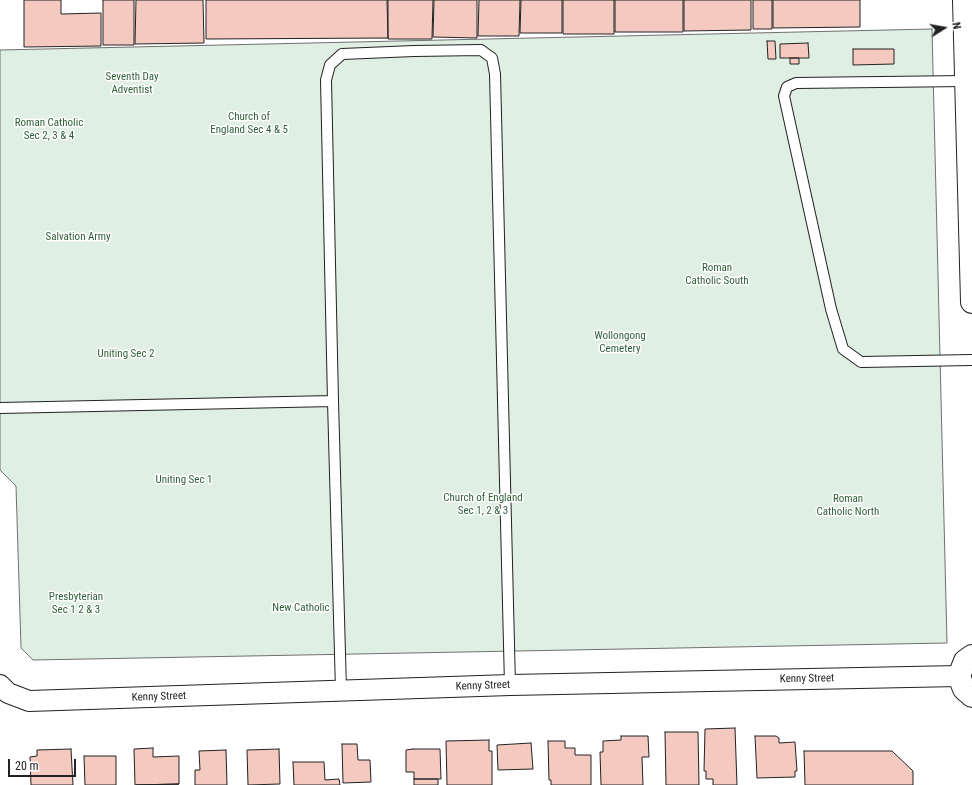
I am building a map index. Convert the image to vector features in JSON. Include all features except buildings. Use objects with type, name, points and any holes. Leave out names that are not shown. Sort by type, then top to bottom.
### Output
[{"type":"street","points":[[964,0],[972,302]]},
{"type":"street","points":[[972,656],[965,661],[959,676],[964,689],[972,696]]},
{"type":"street","name":"Kenny Street","points":[[4,689],[29,701],[510,685],[959,676]]},
{"type":"lane","points":[[341,690],[326,80],[330,65],[342,54],[482,50],[492,58],[495,74],[510,685]]},
{"type":"lane","points":[[966,81],[796,84],[787,86],[784,96],[831,309],[843,349],[852,357],[861,362],[972,360]]},
{"type":"lane","points":[[0,408],[333,401]]},
{"type":"green space","name":"Wollongong Cemetery","points":[[932,29],[947,643],[33,660],[21,648],[16,486],[0,470],[0,50]]},
{"type":"park label","name":"Seventh Day Adventist","points":[[132,83]]},
{"type":"park label","name":"Church of England Sec 4 & 5","points":[[249,123]]},
{"type":"park label","name":"Roman Catholic Sec 2, 3 & 4","points":[[49,129]]},
{"type":"park label","name":"Salvation Army","points":[[78,237]]},
{"type":"park label","name":"Roman Catholic South","points":[[717,274]]},
{"type":"park label","name":"Uniting Sec 2","points":[[126,354]]},
{"type":"park label","name":"Uniting Sec 1","points":[[184,480]]},
{"type":"park label","name":"Church of England Sec 1, 2 & 3","points":[[483,504]]},
{"type":"park label","name":"Roman Catholic North","points":[[848,505]]},
{"type":"park label","name":"Presbyterian Sec 1 2 & 3","points":[[76,603]]},
{"type":"park label","name":"New Catholic","points":[[301,608]]}]
